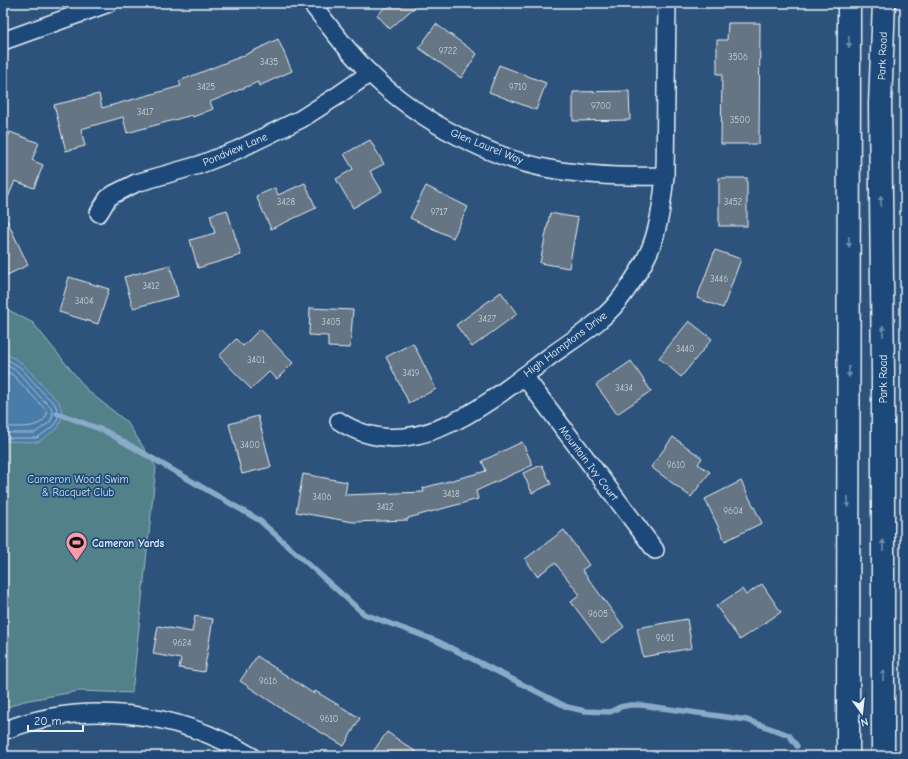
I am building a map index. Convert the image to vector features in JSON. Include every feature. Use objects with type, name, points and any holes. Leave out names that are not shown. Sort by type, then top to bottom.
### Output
[{"type":"main road","points":[[848,756],[849,3]]},
{"type":"main road","name":"Park Road","points":[[883,756],[883,374],[880,104],[884,3]]},
{"type":"street","points":[[3,41],[109,3]]},
{"type":"street","name":"Glen Laurel Way","points":[[311,3],[359,62],[370,73],[390,91],[422,115],[458,136],[502,155],[567,172],[622,177],[665,176]]},
{"type":"street","name":"High Hamptons Drive","points":[[339,421],[349,427],[369,435],[390,438],[412,436],[430,432],[459,419],[484,404],[524,376],[597,322],[622,296],[642,266],[654,238],[662,201],[665,176],[667,3]]},
{"type":"street","name":"Pondview Lane","points":[[99,213],[108,198],[114,194],[136,183],[199,165],[237,150],[301,119],[370,73]]},
{"type":"street","name":"Mountain Ivy Court","points":[[524,376],[655,550]]},
{"type":"street","points":[[3,732],[46,718],[82,713],[118,713],[185,726],[220,739],[251,756]]},
{"type":"green space","name":"Cameron Wood Swim & Racquet Club","points":[[3,307],[33,323],[88,391],[127,422],[156,467],[132,693],[79,691],[24,701],[3,709]]},
{"type":"water","points":[[3,352],[23,364],[59,402],[63,415],[58,428],[38,442],[3,441]]},
{"type":"building","points":[[390,3],[419,3],[390,29],[377,15]]},
{"type":"building","points":[[728,23],[760,23],[759,144],[721,144],[722,74],[717,74],[717,40],[727,40]]},
{"type":"building","points":[[436,24],[477,54],[461,78],[419,48]]},
{"type":"building","points":[[278,39],[292,71],[259,86],[258,82],[210,102],[213,109],[193,117],[192,115],[127,133],[123,117],[81,129],[85,146],[66,151],[54,105],[99,94],[102,108],[181,86],[179,81],[245,55]]},
{"type":"building","points":[[499,65],[546,83],[536,110],[489,92]]},
{"type":"building","points":[[629,91],[630,120],[573,121],[573,92]]},
{"type":"building","points":[[10,132],[39,143],[32,160],[43,165],[34,188],[15,181],[3,209],[3,151]]},
{"type":"building","points":[[370,140],[384,164],[370,171],[382,191],[353,208],[336,179],[353,169],[344,154]]},
{"type":"building","points":[[719,178],[747,178],[747,226],[719,226]]},
{"type":"building","points":[[305,183],[316,208],[271,229],[256,196],[275,188],[278,195]]},
{"type":"building","points":[[426,186],[468,207],[453,238],[410,218]]},
{"type":"building","points":[[227,210],[241,255],[198,268],[190,240],[215,233],[210,215]]},
{"type":"building","points":[[3,212],[28,265],[3,277]]},
{"type":"building","points":[[550,213],[578,218],[569,268],[540,263]]},
{"type":"building","points":[[715,250],[741,259],[723,308],[697,298]]},
{"type":"building","points":[[170,265],[178,296],[133,308],[124,277]]},
{"type":"building","points":[[69,277],[109,289],[98,324],[59,312]]},
{"type":"building","points":[[501,292],[517,314],[472,347],[456,325]]},
{"type":"building","points":[[310,308],[353,310],[350,348],[328,347],[328,336],[309,335]]},
{"type":"building","points":[[689,321],[712,339],[681,377],[659,358]]},
{"type":"building","points":[[260,329],[293,363],[277,379],[269,372],[251,389],[219,356],[236,339],[243,346]]},
{"type":"building","points":[[413,343],[436,389],[409,403],[386,357]]},
{"type":"building","points":[[631,361],[651,391],[617,414],[596,385]]},
{"type":"building","points":[[258,416],[271,467],[242,474],[229,424]]},
{"type":"building","points":[[673,437],[702,458],[698,464],[710,472],[691,497],[651,467]]},
{"type":"building","points":[[522,442],[533,465],[476,491],[478,499],[408,518],[408,520],[353,522],[296,512],[303,474],[347,482],[345,495],[424,492],[423,488],[486,471],[482,461]]},
{"type":"building","points":[[542,465],[551,484],[532,493],[523,473]]},
{"type":"building","points":[[741,481],[762,523],[725,541],[705,499]]},
{"type":"building","points":[[564,530],[589,565],[582,570],[624,627],[602,643],[571,602],[580,595],[555,563],[537,576],[525,559]]},
{"type":"building","points":[[762,584],[781,612],[740,640],[716,606],[742,589],[746,595]]},
{"type":"building","points":[[195,616],[213,619],[204,672],[179,668],[181,659],[153,654],[158,626],[192,632]]},
{"type":"building","points":[[687,619],[692,648],[643,657],[637,628]]},
{"type":"building","points":[[257,656],[314,694],[315,691],[360,718],[344,746],[285,711],[240,681]]},
{"type":"building","points":[[387,732],[422,756],[370,756]]},
{"type":"waterway","points":[[57,413],[105,431],[259,520],[364,614],[437,641],[567,707],[585,711],[610,712],[620,707],[641,705],[747,720],[789,735],[797,746]]},
{"type":"place","name":"Cameron Yards","points":[[76,562]]}]
